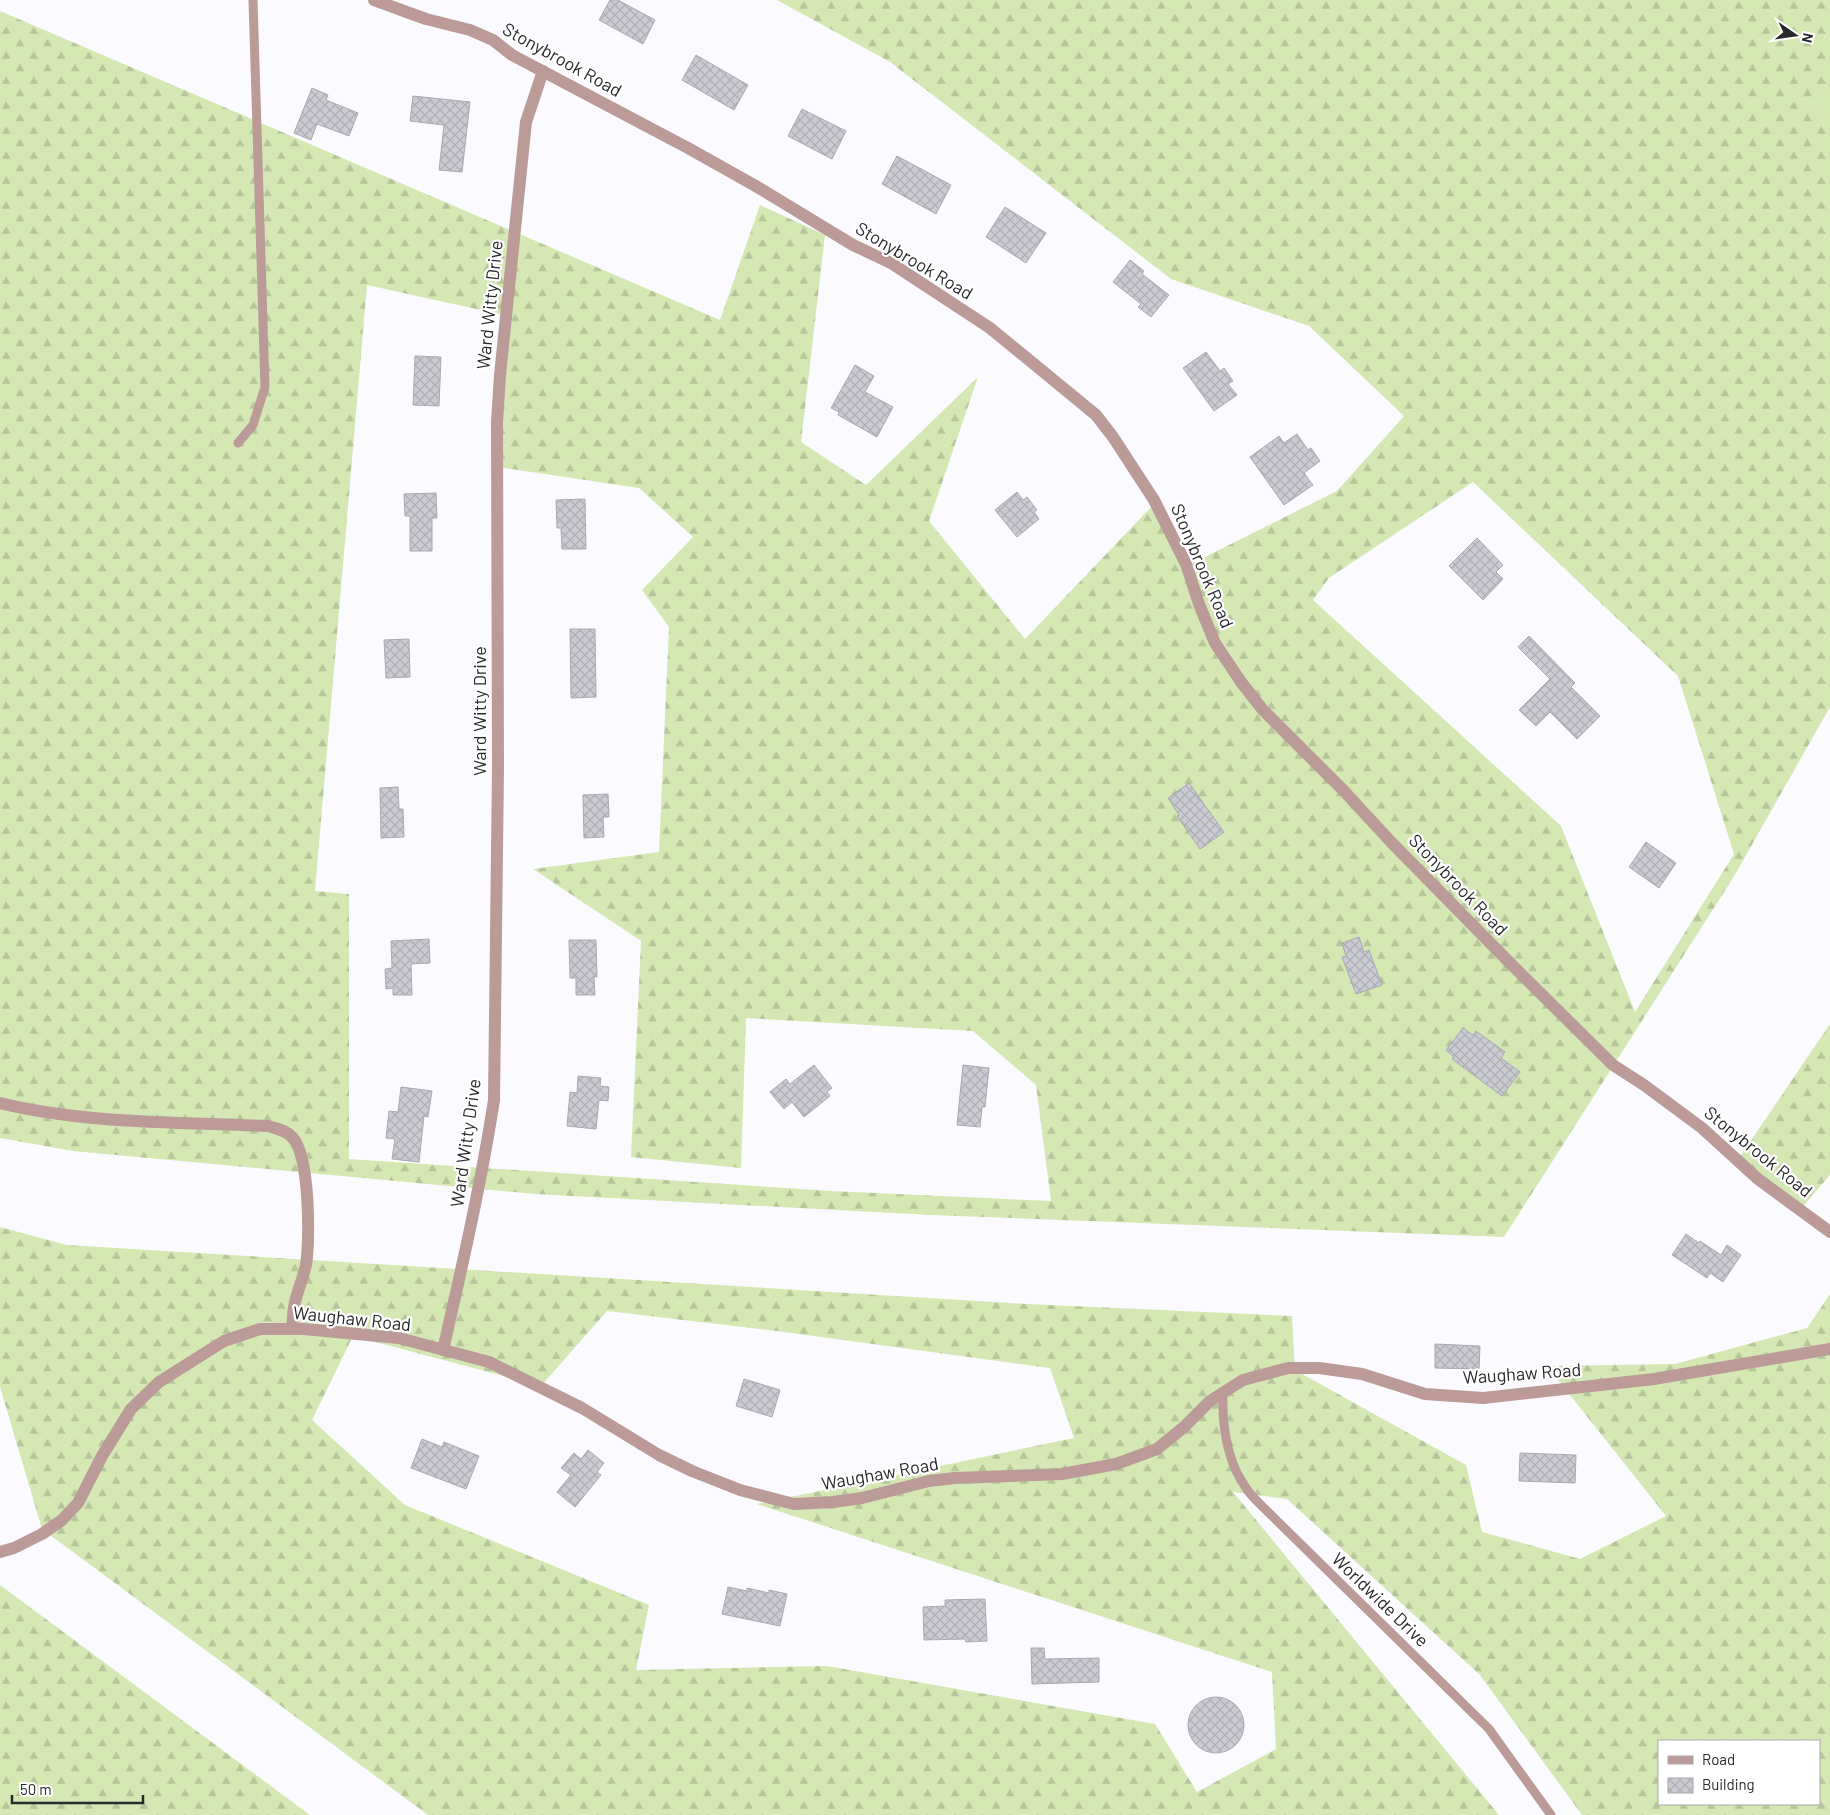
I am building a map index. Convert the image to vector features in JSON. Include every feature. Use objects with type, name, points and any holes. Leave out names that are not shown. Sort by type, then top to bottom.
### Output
[{"type":"street","name":"Stonybrook Road","points":[[374,0],[426,19],[470,30],[493,40],[512,55],[696,153],[853,245],[891,263],[990,328],[1096,414],[1154,500],[1186,564],[1215,644],[1262,710],[1344,791],[1391,842],[1509,962],[1613,1065],[1644,1085],[1702,1128],[1758,1179],[1830,1232]]},
{"type":"street","name":"Ward Witty Drive","points":[[443,1350],[478,1192],[494,1100],[498,768],[496,422],[526,122],[542,71]]},
{"type":"street","points":[[0,1103],[32,1110],[85,1117],[268,1126],[287,1132],[293,1137],[302,1159],[308,1211],[306,1267],[295,1302],[292,1329]]},
{"type":"street","name":"Waughaw Road","points":[[0,1552],[14,1548],[42,1534],[62,1520],[78,1504],[102,1456],[131,1409],[159,1382],[224,1341],[260,1330],[292,1329],[399,1338],[489,1362],[582,1408],[658,1455],[692,1471],[740,1490],[794,1504],[862,1498],[930,1481],[955,1478],[1062,1474],[1116,1464],[1157,1449],[1184,1427],[1210,1401],[1243,1380],[1288,1368],[1319,1368],[1362,1374],[1425,1394],[1483,1398],[1654,1379],[1830,1349]]},
{"type":"lane","points":[[238,443],[253,425],[265,387],[253,0]]},
{"type":"lane","name":"Worldwide Drive","points":[[1223,1393],[1225,1435],[1235,1467],[1246,1488],[1267,1511],[1489,1729],[1551,1815]]},
{"type":"green space","points":[[777,0],[1830,0],[1830,707],[1733,878],[1504,1237],[930,1215],[535,1194],[73,1151],[0,1138],[0,11],[720,320],[760,205],[825,235],[801,442],[866,485],[978,377],[929,521],[1025,639],[1154,504],[1185,567],[1337,491],[1404,416],[1309,326],[1171,279],[890,62]],"holes":[[[367,285],[508,316],[498,467],[639,488],[693,537],[642,590],[669,627],[659,852],[533,869],[641,941],[631,1157],[741,1168],[746,1018],[973,1031],[1036,1085],[1051,1201],[831,1191],[349,1159],[349,894],[315,891]],[[1473,482],[1678,676],[1734,854],[1635,1012],[1561,826],[1313,600],[1329,578]]]},
{"type":"green space","points":[[1830,85],[1830,116],[1808,103]]},
{"type":"green space","points":[[1830,1024],[1830,1175],[1800,1210],[1737,1161]]},
{"type":"green space","points":[[0,1227],[67,1245],[1027,1304],[1292,1316],[1295,1370],[1466,1465],[1482,1532],[1580,1559],[1666,1516],[1547,1366],[1675,1364],[1807,1328],[1830,1294],[1830,1815],[1582,1815],[1480,1675],[1287,1499],[1233,1492],[1499,1815],[428,1815],[42,1529],[0,1387]],"holes":[[[607,1311],[777,1331],[1050,1368],[1074,1438],[757,1504],[1272,1672],[1276,1749],[1197,1792],[1155,1724],[827,1666],[636,1670],[649,1605],[405,1505],[312,1420],[353,1336],[541,1386]]]},
{"type":"green space","points":[[0,1585],[310,1815],[0,1815]]},
{"type":"building","points":[[610,0],[618,0],[655,20],[643,44],[599,20]]},
{"type":"building","points":[[696,55],[748,85],[734,110],[682,80]]},
{"type":"building","points":[[312,88],[328,95],[326,100],[358,113],[349,136],[317,124],[311,140],[294,133]]},
{"type":"building","points":[[413,96],[470,102],[462,172],[439,170],[444,125],[410,121]]},
{"type":"building","points":[[802,109],[846,131],[832,159],[788,136]]},
{"type":"building","points":[[897,156],[951,185],[936,214],[882,184]]},
{"type":"building","points":[[1005,207],[1046,233],[1026,263],[986,237]]},
{"type":"building","points":[[1130,260],[1144,271],[1142,274],[1169,295],[1151,317],[1138,307],[1141,304],[1113,282]]},
{"type":"building","points":[[1206,352],[1220,371],[1224,368],[1233,381],[1228,384],[1237,395],[1214,411],[1183,368]]},
{"type":"building","points":[[415,356],[441,357],[439,406],[413,405]]},
{"type":"building","points":[[855,365],[874,376],[865,392],[893,407],[877,437],[838,415],[839,412],[831,408]]},
{"type":"building","points":[[1297,434],[1308,450],[1311,448],[1320,461],[1304,473],[1313,485],[1284,505],[1250,457],[1279,436],[1284,443]]},
{"type":"building","points":[[1017,492],[1023,500],[1027,497],[1037,510],[1034,512],[1039,519],[1017,537],[995,510]]},
{"type":"building","points":[[436,493],[437,518],[432,518],[432,551],[410,551],[410,516],[405,516],[404,494]]},
{"type":"building","points":[[585,499],[586,549],[562,549],[561,528],[557,528],[556,500]]},
{"type":"building","points":[[1477,538],[1503,565],[1496,572],[1503,579],[1483,600],[1449,566]]},
{"type":"building","points":[[570,629],[595,629],[596,697],[571,698]]},
{"type":"building","points":[[1529,636],[1575,683],[1571,687],[1600,716],[1577,739],[1550,712],[1536,726],[1519,710],[1550,679],[1518,647]]},
{"type":"building","points":[[409,639],[410,677],[386,678],[384,640]]},
{"type":"building","points":[[1189,783],[1224,832],[1200,849],[1177,816],[1179,815],[1168,798]]},
{"type":"building","points":[[398,787],[399,809],[403,809],[404,837],[381,838],[380,788]]},
{"type":"building","points":[[608,794],[609,817],[603,817],[604,837],[584,838],[583,795]]},
{"type":"building","points":[[1646,842],[1676,863],[1659,888],[1629,867]]},
{"type":"building","points":[[1359,937],[1364,952],[1369,950],[1382,985],[1356,994],[1342,957],[1346,956],[1342,943]]},
{"type":"building","points":[[429,939],[430,963],[411,964],[412,995],[393,995],[393,988],[386,989],[385,969],[392,968],[391,941]]},
{"type":"building","points":[[569,940],[596,940],[597,977],[594,977],[595,995],[576,995],[576,978],[570,978]]},
{"type":"building","points":[[1463,1028],[1473,1035],[1476,1031],[1505,1052],[1501,1058],[1520,1072],[1502,1096],[1452,1059],[1454,1057],[1446,1050]]},
{"type":"building","points":[[814,1065],[832,1088],[827,1092],[830,1096],[804,1117],[792,1102],[784,1109],[770,1092],[786,1079],[790,1084]]},
{"type":"building","points":[[963,1065],[989,1068],[985,1107],[982,1107],[980,1127],[957,1125]]},
{"type":"building","points":[[578,1076],[601,1078],[600,1086],[609,1087],[608,1101],[599,1100],[596,1129],[567,1126],[570,1092],[577,1093]]},
{"type":"building","points":[[401,1087],[432,1091],[428,1117],[424,1116],[419,1162],[392,1159],[395,1139],[386,1138],[389,1111],[398,1112]]},
{"type":"building","points":[[1686,1234],[1721,1255],[1727,1245],[1741,1255],[1723,1282],[1710,1273],[1707,1278],[1672,1255]]},
{"type":"building","points":[[1435,1344],[1480,1346],[1479,1369],[1435,1368]]},
{"type":"building","points":[[744,1379],[780,1390],[772,1417],[736,1406]]},
{"type":"building","points":[[422,1439],[442,1447],[444,1442],[479,1456],[466,1489],[411,1468]]},
{"type":"building","points":[[588,1450],[604,1463],[597,1472],[601,1475],[575,1507],[557,1492],[571,1475],[561,1468],[574,1453],[581,1459]]},
{"type":"building","points":[[1520,1453],[1576,1455],[1575,1483],[1519,1481]]},
{"type":"building","points":[[728,1587],[747,1591],[747,1588],[769,1593],[769,1590],[787,1594],[780,1626],[722,1614]]},
{"type":"building","points":[[985,1599],[987,1641],[966,1642],[965,1639],[924,1640],[923,1607],[945,1606],[945,1600]]},
{"type":"building","points":[[1031,1648],[1044,1648],[1045,1659],[1099,1658],[1099,1682],[1032,1684]]},
{"type":"building","points":[[1216,1697],[1227,1699],[1236,1705],[1242,1714],[1244,1725],[1242,1736],[1236,1745],[1227,1751],[1216,1753],[1205,1751],[1196,1745],[1190,1736],[1188,1725],[1190,1714],[1196,1705],[1205,1699]]}]
